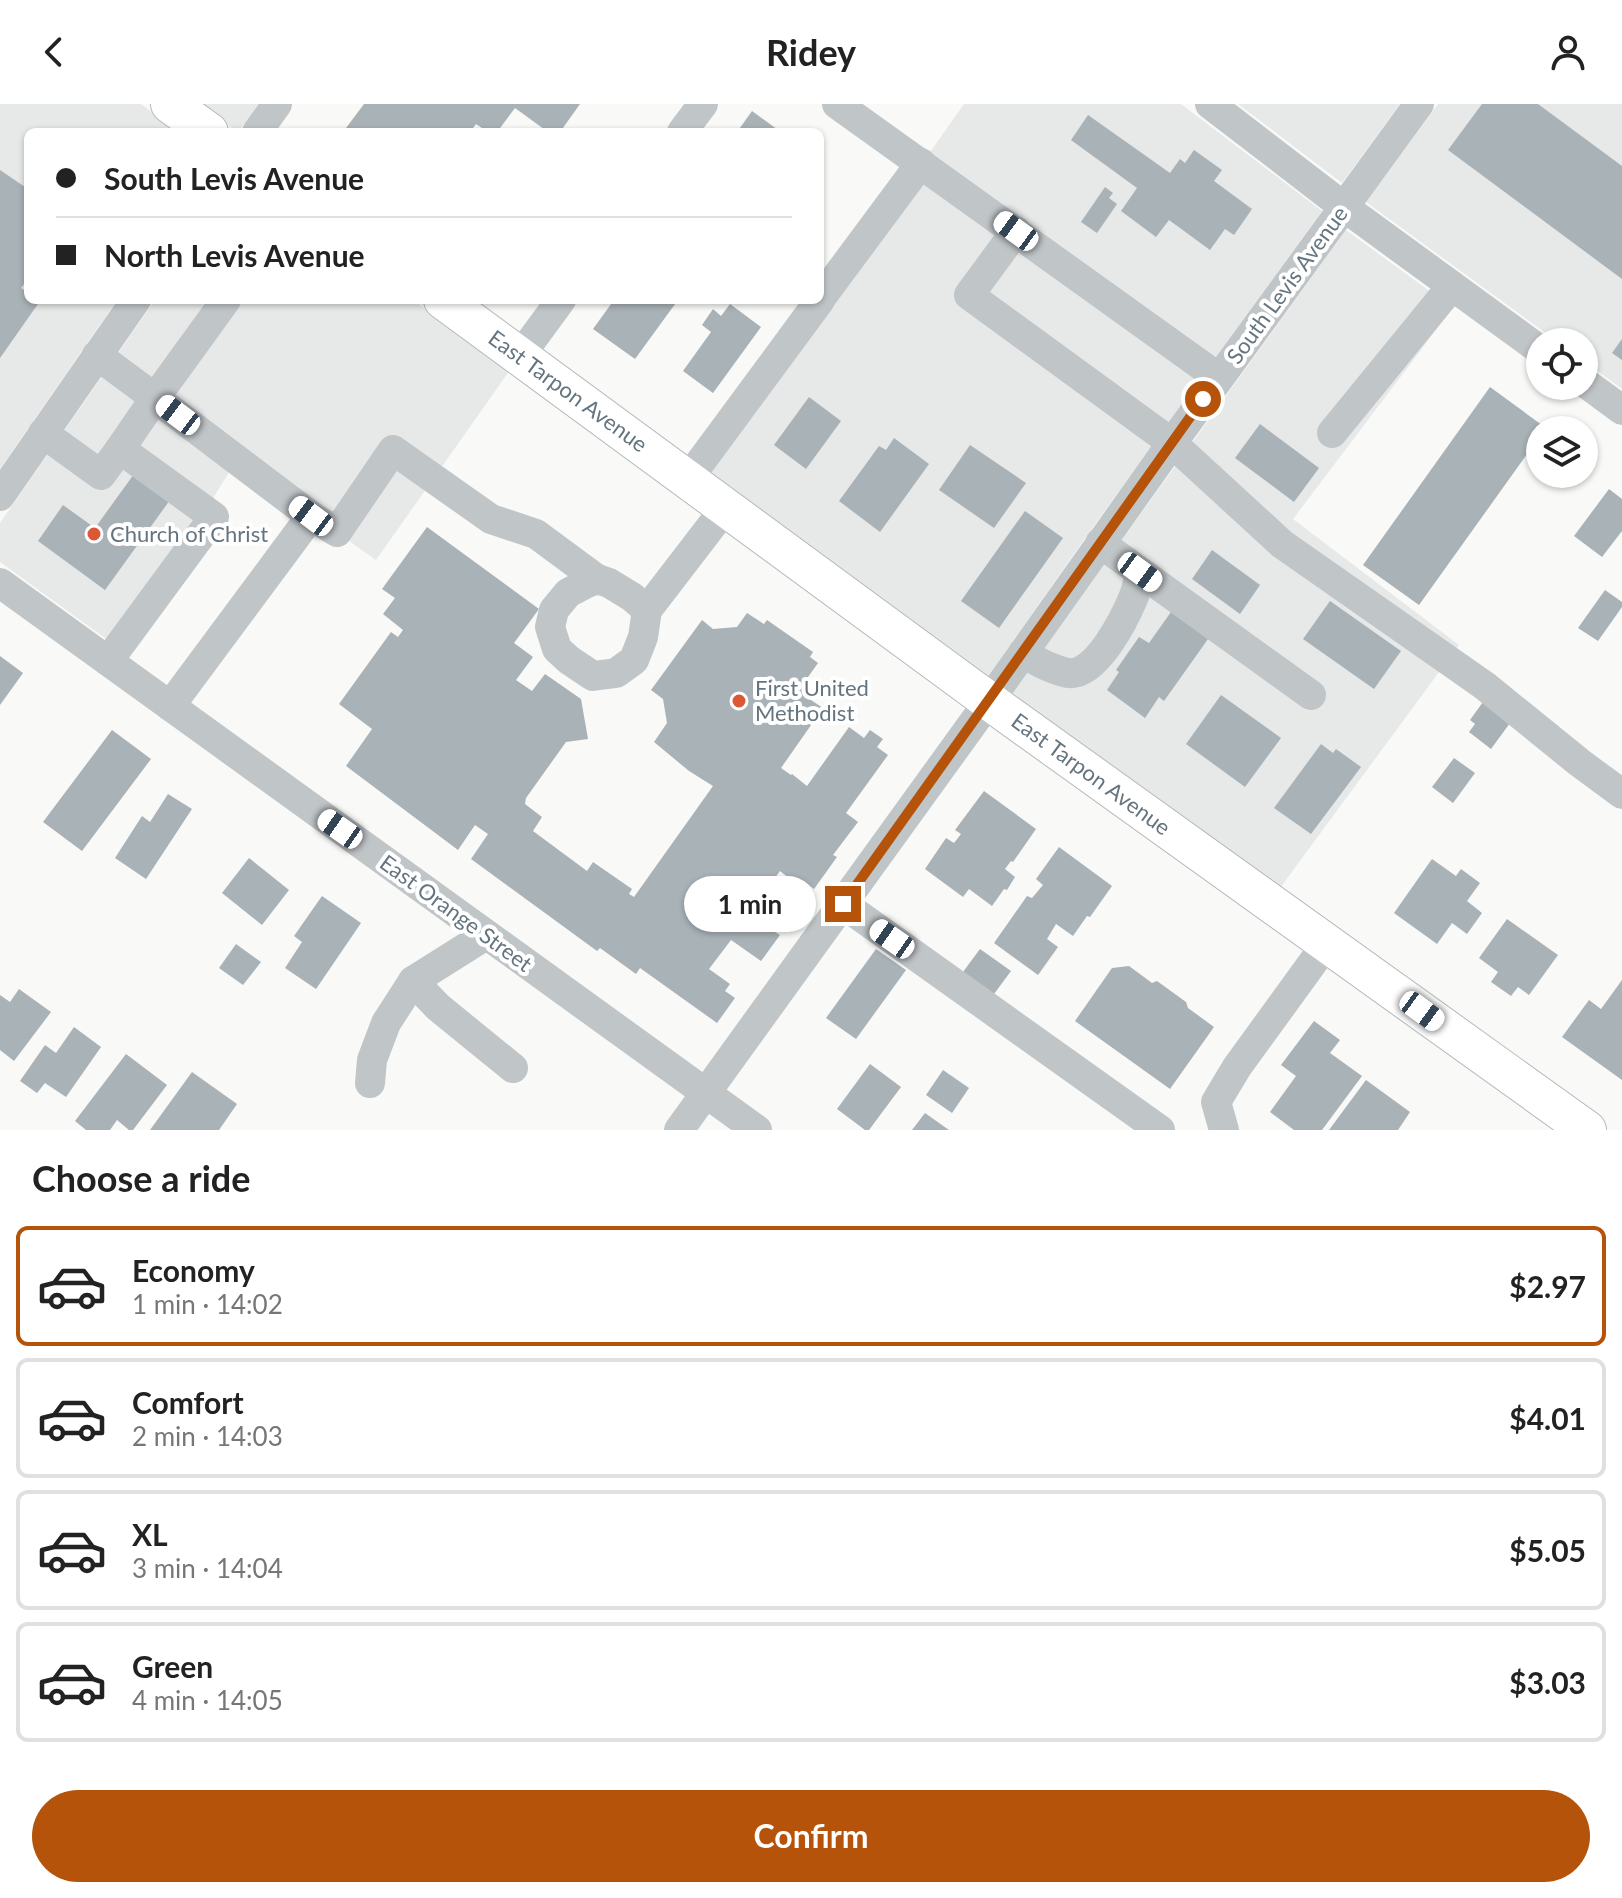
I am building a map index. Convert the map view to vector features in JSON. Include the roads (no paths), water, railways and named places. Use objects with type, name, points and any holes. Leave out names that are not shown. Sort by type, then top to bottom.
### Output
[{"type":"main road","points":[[170,104],[203,128]]},
{"type":"main road","name":"East Tarpon Avenue","points":[[448,304],[989,701],[1587,1130]]},
{"type":"street","points":[[260,128],[277,104]]},
{"type":"street","points":[[685,128],[703,104]]},
{"type":"street","points":[[1210,104],[1344,207],[1526,340]]},
{"type":"street","name":"South Levis Avenue","points":[[679,1130],[1419,104]]},
{"type":"street","points":[[844,108],[1219,378]]},
{"type":"street","points":[[824,295],[921,163]]},
{"type":"street","points":[[1016,231],[969,295],[1172,443],[1282,544],[1485,686],[1622,794]]},
{"type":"street","points":[[1332,433],[1452,286]]},
{"type":"street","points":[[0,496],[133,304]]},
{"type":"street","points":[[43,433],[101,475],[223,304]]},
{"type":"street","points":[[520,356],[558,304]]},
{"type":"street","points":[[688,479],[817,304]]},
{"type":"street","points":[[97,355],[311,516],[337,532],[393,450],[491,519],[536,534],[597,579],[609,583],[647,610]]},
{"type":"street","points":[[1598,392],[1622,410]]},
{"type":"street","points":[[108,661],[214,517],[120,449]]},
{"type":"street","points":[[597,579],[568,593],[554,610],[550,627],[557,649],[593,676],[616,673],[634,660],[643,637],[647,610],[726,507]]},
{"type":"street","points":[[170,706],[311,516]]},
{"type":"street","points":[[1100,543],[1311,695]]},
{"type":"street","points":[[1023,653],[1042,664],[1071,673],[1086,668],[1104,651],[1120,624],[1135,595],[1140,572]]},
{"type":"street","name":"East Orange Street","points":[[0,583],[757,1130]]},
{"type":"street","points":[[843,904],[1160,1130]]},
{"type":"street","points":[[370,1083],[372,1060],[386,1023],[413,981],[486,935]]},
{"type":"street","points":[[1224,1130],[1216,1102],[1237,1067],[1327,943]]},
{"type":"street","points":[[413,981],[438,1007],[513,1068]]},
{"type":"place","name":"Church of Christ","points":[[94,534]]},
{"type":"place","name":"First United Methodist","points":[[739,701]]}]
